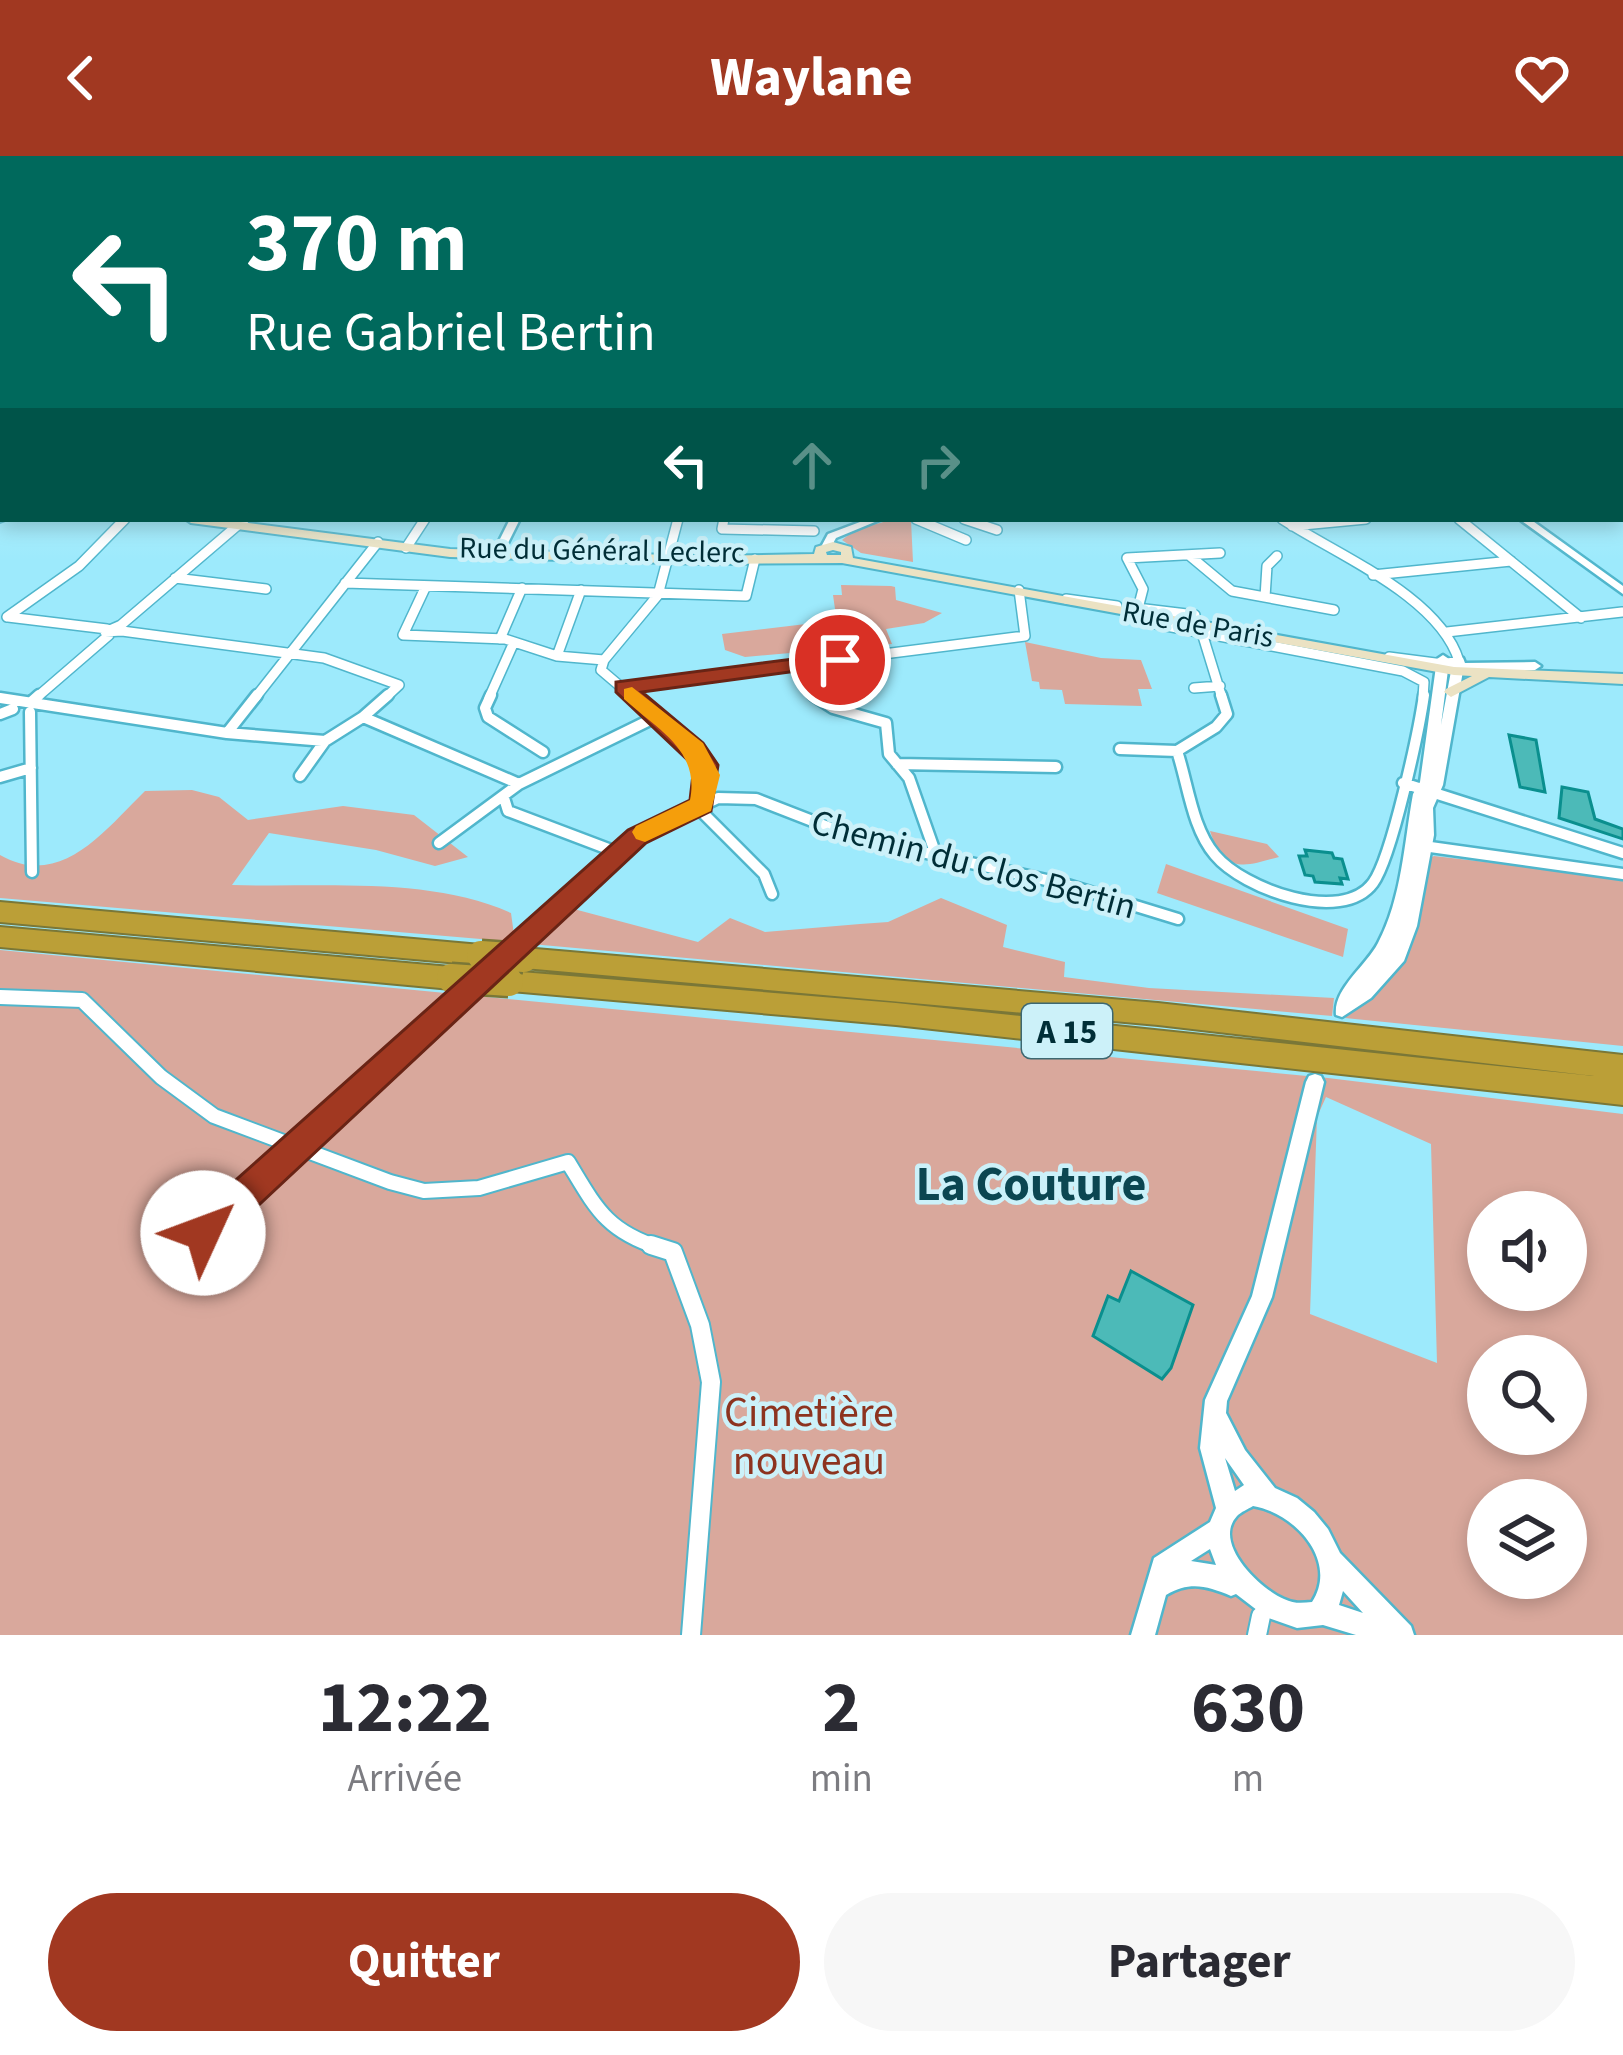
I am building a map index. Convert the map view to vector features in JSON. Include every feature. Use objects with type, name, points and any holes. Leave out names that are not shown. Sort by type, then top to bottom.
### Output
[{"type":"highway","name":"A 15","points":[[0,912],[481,955],[517,970],[1623,1092]]},
{"type":"highway","name":"A 15","points":[[0,937],[452,977],[517,970],[1158,1014],[1623,1067]]},
{"type":"main road","name":"Rue du Général Leclerc","points":[[241,522],[380,543],[498,552],[755,559],[835,549]]},
{"type":"main road","name":"Rue du Général Leclerc","points":[[668,557],[835,549]]},
{"type":"main road","name":"Rue de Paris","points":[[835,549],[1065,599],[1195,615],[1450,665]]},
{"type":"main road","name":"Rue de Paris","points":[[835,549],[1373,656],[1623,679]]},
{"type":"main road","points":[[1451,692],[1487,668],[1535,665],[1623,670]]},
{"type":"street","points":[[108,632],[7,617],[79,566],[122,522]]},
{"type":"street","points":[[121,628],[241,522]]},
{"type":"street","points":[[407,545],[423,522]]},
{"type":"street","points":[[498,552],[513,522]]},
{"type":"street","points":[[677,522],[659,592],[601,670],[658,716],[706,765],[705,817],[764,874],[772,894]]},
{"type":"street","points":[[835,549],[873,522]]},
{"type":"street","points":[[923,522],[966,540]]},
{"type":"street","points":[[973,522],[997,530]]},
{"type":"street","points":[[1287,522],[1372,575],[1448,632],[1622,612]]},
{"type":"street","points":[[1463,522],[1581,618]]},
{"type":"street","points":[[1528,522],[1623,591]]},
{"type":"street","points":[[741,524],[814,531]]},
{"type":"street","points":[[227,733],[380,543]]},
{"type":"street","points":[[1177,751],[1208,842],[1222,861],[1320,906],[1358,901],[1379,875],[1391,842],[1424,691],[1419,677],[1135,620],[1143,589],[1127,558],[1220,553]]},
{"type":"street","points":[[1189,555],[1232,591],[1334,610]]},
{"type":"street","points":[[1265,597],[1267,566],[1277,556]]},
{"type":"street","points":[[345,584],[746,596],[755,559]]},
{"type":"street","points":[[1372,575],[1511,561]]},
{"type":"street","points":[[175,578],[266,589]]},
{"type":"street","points":[[426,586],[403,635],[500,638],[557,656],[604,660]]},
{"type":"street","points":[[500,638],[523,588]]},
{"type":"street","points":[[557,656],[581,590]]},
{"type":"street","points":[[623,687],[1025,636],[1019,590]]},
{"type":"street","points":[[23,706],[108,632],[121,628],[324,658],[399,685],[326,741],[301,776]]},
{"type":"street","points":[[1417,845],[1398,956],[1342,1010],[1354,983],[1389,937],[1417,845],[1451,692],[1448,632]]},
{"type":"street","points":[[1120,749],[1177,751],[1225,719],[1220,686],[1202,633]]},
{"type":"street","points":[[305,635],[324,658]]},
{"type":"street","points":[[514,642],[485,708],[488,717],[543,752]]},
{"type":"street","points":[[800,665],[806,687],[817,699],[835,710],[886,724],[890,754],[909,778],[936,855]]},
{"type":"street","points":[[1450,665],[1535,665]]},
{"type":"street","points":[[1430,790],[1450,665]]},
{"type":"street","points":[[1194,688],[1220,686]]},
{"type":"street","points":[[0,698],[23,706]]},
{"type":"street","points":[[0,714],[44,705],[227,733],[326,741]]},
{"type":"street","points":[[23,706],[31,768],[32,872]]},
{"type":"street","points":[[439,843],[519,784],[658,716]]},
{"type":"street","points":[[363,717],[519,784]]},
{"type":"street","points":[[897,764],[1056,767]]},
{"type":"street","points":[[0,777],[31,768]]},
{"type":"street","points":[[1403,783],[1623,853]]},
{"type":"street","points":[[504,798],[508,811],[591,846],[620,853]]},
{"type":"street","name":"Chemin du Clos Bertin","points":[[702,805],[718,798],[757,799],[822,828],[1064,884],[1178,919]]},
{"type":"street","points":[[203,1233],[637,837],[702,805]]},
{"type":"street","points":[[1417,845],[1623,874]]},
{"type":"street","points":[[0,998],[82,1000],[160,1077],[214,1116],[424,1191],[479,1188],[568,1162],[603,1219],[632,1239],[673,1252],[700,1325],[711,1382],[691,1635]]},
{"type":"street","points":[[1315,1082],[1262,1297],[1214,1413],[1211,1448],[1224,1519],[1220,1550],[1232,1585],[1259,1625],[1305,1624],[1321,1612],[1331,1578],[1328,1557]]},
{"type":"street","points":[[1214,1413],[1237,1458],[1266,1494],[1310,1522],[1328,1557],[1399,1635]]},
{"type":"street","points":[[1143,1635],[1162,1566],[1224,1519],[1238,1499],[1266,1494]]},
{"type":"street","points":[[1156,1587],[1179,1574],[1202,1572],[1232,1585]]},
{"type":"street","points":[[1321,1612],[1399,1635]]},
{"type":"green space","points":[[883,522],[911,522],[913,562],[861,553],[842,540],[855,530]]},
{"type":"green space","points":[[841,585],[895,587],[896,600],[942,613],[924,623],[886,629],[892,644],[745,657],[725,650],[722,634],[865,617],[835,609],[833,595],[842,595]]},
{"type":"green space","points":[[1025,642],[1101,658],[1141,660],[1152,689],[1138,689],[1142,706],[1065,704],[1062,690],[1040,689],[1039,682],[1032,681]]},
{"type":"green space","points":[[192,790],[219,797],[248,820],[343,806],[414,815],[468,857],[435,866],[376,850],[269,833],[232,885],[374,886],[445,893],[511,913],[515,942],[0,898],[0,855],[22,864],[62,860],[98,838],[145,791]]},
{"type":"green space","points":[[1210,831],[1267,844],[1279,857],[1248,864],[1231,862]]},
{"type":"green space","points":[[1428,859],[1623,878],[1623,1046],[1345,1018],[1403,963]]},
{"type":"green space","points":[[1166,864],[1348,929],[1343,957],[1157,893]]},
{"type":"green space","points":[[941,898],[1007,925],[1003,947],[1065,962],[1064,977],[1149,988],[1334,998],[1332,1016],[531,944],[570,908],[698,942],[730,918],[765,932],[888,922]]},
{"type":"green space","name":"Cimetière nouveau","points":[[0,950],[1328,1078],[1623,1114],[1623,1635],[0,1635]],"holes":[[[1326,1097],[1431,1144],[1437,1363],[1310,1314],[1317,1117]]]},
{"type":"building","points":[[1509,735],[1536,740],[1545,792],[1520,787]]},
{"type":"building","points":[[1562,787],[1588,792],[1595,819],[1623,829],[1623,839],[1559,818]]},
{"type":"building","points":[[1305,850],[1342,859],[1348,879],[1340,878],[1342,884],[1315,882],[1313,876],[1305,875],[1299,856],[1307,856]]},
{"type":"building","points":[[1131,1271],[1193,1305],[1171,1368],[1162,1379],[1093,1336],[1108,1296],[1119,1301]]},
{"type":"slow traffic","points":[[632,694],[694,749],[707,775],[702,805],[645,832]]},
{"type":"district","name":"La Couture","points":[[1031,1183]]},
{"type":"route","points":[[203,1233],[637,837],[702,805],[706,765],[623,687],[840,660]]}]
